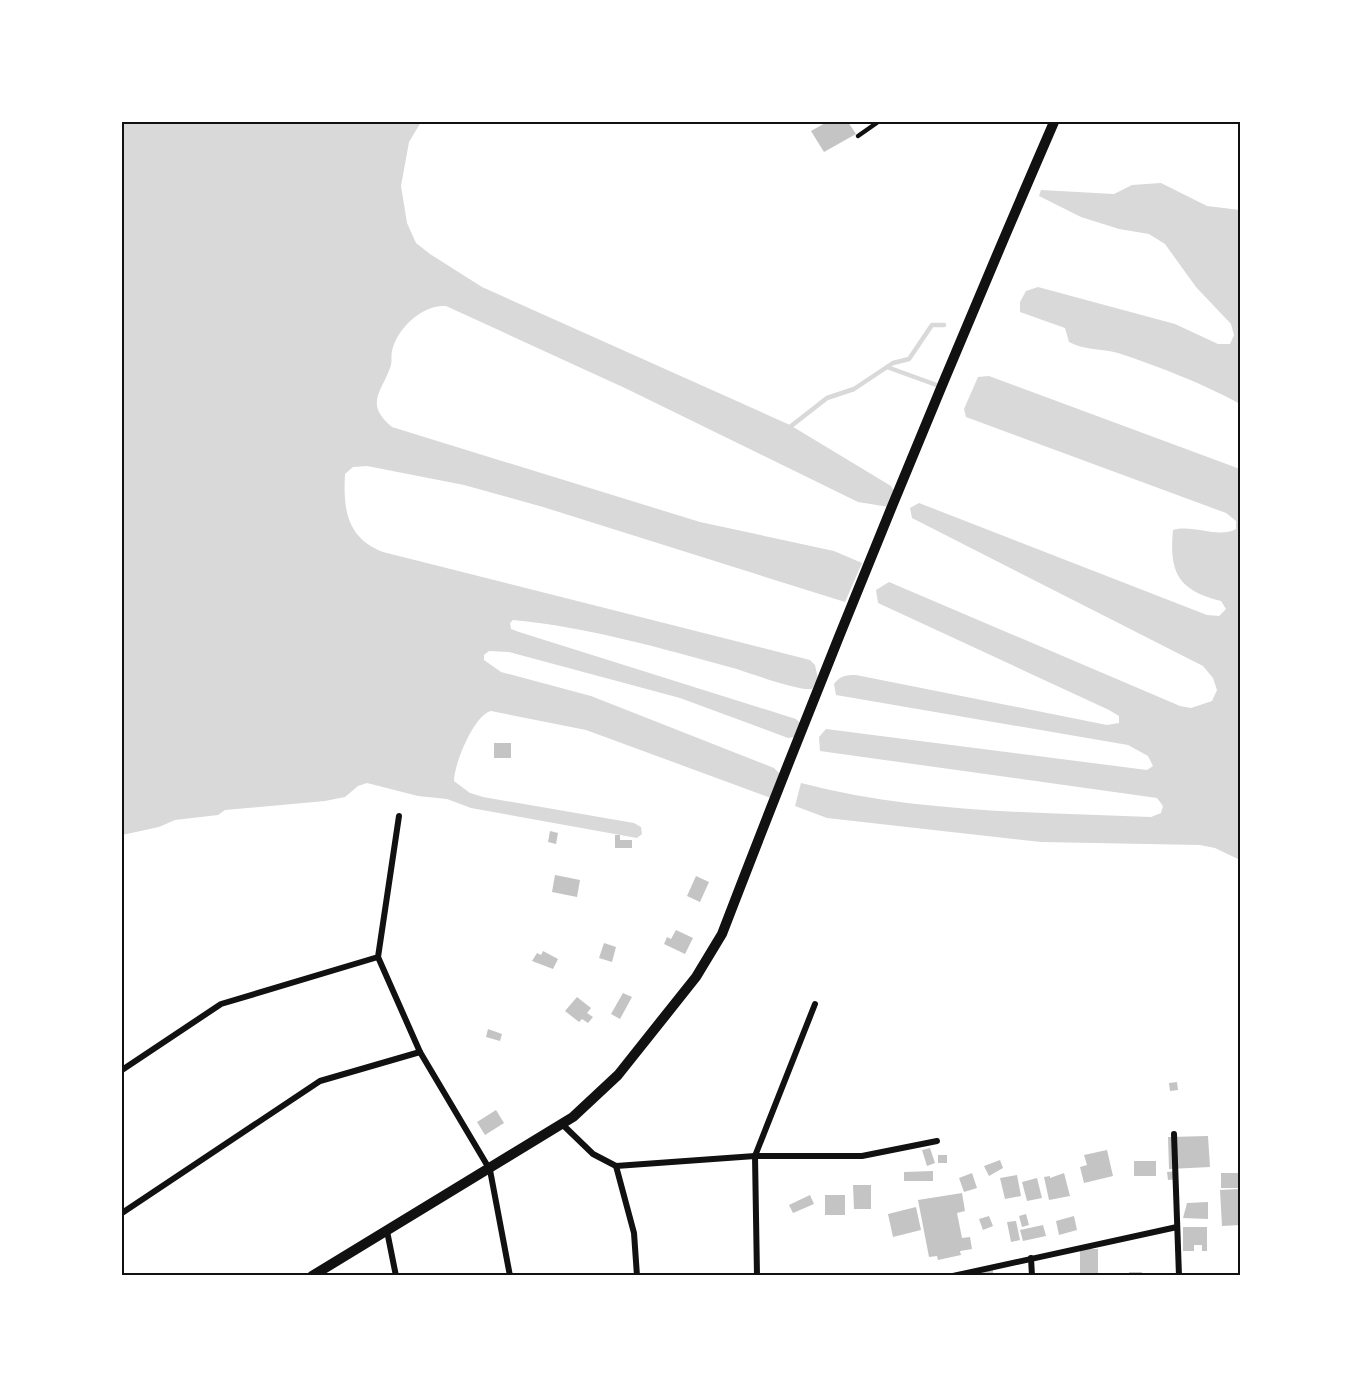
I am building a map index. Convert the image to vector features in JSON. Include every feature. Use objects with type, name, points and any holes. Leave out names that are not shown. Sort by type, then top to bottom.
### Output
[{"type":"street","points":[[312,1275],[563,1125],[618,1075],[696,977],[722,934],[847,611],[983,282],[1054,122]]},
{"type":"street","points":[[399,816],[378,957],[420,1052],[490,1170],[510,1275]]},
{"type":"street","points":[[122,1070],[220,1004],[378,957]]},
{"type":"street","points":[[757,1275],[755,1156],[815,1004]]},
{"type":"street","points":[[122,1213],[320,1081],[420,1052]]},
{"type":"street","points":[[563,1125],[593,1154],[616,1166],[755,1156],[862,1156],[937,1141]]},
{"type":"street","points":[[1174,1134],[1179,1275]]},
{"type":"street","points":[[616,1166],[634,1233],[638,1275]]},
{"type":"street","points":[[953,1275],[1177,1227]]},
{"type":"street","points":[[387,1231],[396,1275]]},
{"type":"street","points":[[1031,1258],[1032,1275]]},
{"type":"lane","points":[[858,136],[878,122]]},
{"type":"shaded area","points":[[122,122],[421,122],[409,142],[401,186],[407,223],[416,243],[430,254],[482,287],[790,425],[891,486],[896,494],[889,507],[858,502],[627,389],[446,306],[437,306],[420,313],[405,326],[395,342],[391,365],[380,390],[377,404],[383,419],[392,427],[700,522],[834,551],[862,563],[845,602],[543,507],[464,485],[367,466],[353,467],[345,474],[345,499],[350,521],[362,539],[383,552],[810,660],[815,665],[818,679],[812,689],[805,689],[624,639],[541,623],[513,620],[510,623],[511,629],[519,632],[796,719],[801,724],[795,737],[788,738],[680,698],[509,652],[489,651],[484,655],[484,660],[501,672],[591,696],[774,768],[780,774],[771,798],[586,730],[491,711],[478,721],[466,741],[457,763],[454,781],[470,793],[483,797],[634,823],[641,827],[642,834],[637,838],[471,808],[447,799],[418,796],[367,783],[358,786],[345,797],[325,801],[225,810],[218,815],[175,820],[159,827],[122,835]]},
{"type":"shaded area","points":[[1161,183],[1207,206],[1240,210],[1240,404],[1196,382],[1149,364],[1118,353],[1075,345],[1069,342],[1065,328],[1020,312],[1020,302],[1026,291],[1038,287],[1175,324],[1218,344],[1230,344],[1234,335],[1231,324],[1196,287],[1165,244],[1149,234],[1119,229],[1081,217],[1039,196],[1041,190],[1114,194],[1132,185]]},
{"type":"shaded area","points":[[989,376],[1240,469],[1240,860],[1215,848],[1200,845],[1041,842],[827,818],[795,806],[801,783],[844,793],[931,806],[1151,817],[1161,813],[1163,806],[1157,798],[820,751],[819,737],[826,729],[1147,770],[1153,766],[1148,756],[1128,745],[836,695],[834,684],[839,679],[856,675],[1107,725],[1119,723],[1119,716],[1109,710],[878,603],[876,590],[889,582],[1180,706],[1191,708],[1212,701],[1217,690],[1213,678],[1203,666],[912,518],[910,508],[919,503],[1207,615],[1219,616],[1226,609],[1221,601],[1195,591],[1179,578],[1173,558],[1173,530],[1229,532],[1236,529],[1236,521],[1226,513],[966,417],[964,409],[978,377]]},
{"type":"building","points":[[827,122],[848,122],[856,134],[824,152],[811,131]]},
{"type":"building","points":[[494,743],[511,743],[511,758],[494,758]]},
{"type":"building","points":[[550,831],[558,833],[556,844],[548,842]]},
{"type":"building","points":[[615,835],[620,835],[620,840],[632,840],[632,848],[615,848]]},
{"type":"building","points":[[555,875],[580,880],[577,897],[552,892]]},
{"type":"building","points":[[696,876],[709,882],[700,902],[687,896]]},
{"type":"building","points":[[676,930],[693,938],[685,954],[664,944],[667,937],[671,939]]},
{"type":"building","points":[[604,943],[616,947],[612,962],[599,958]]},
{"type":"building","points":[[543,951],[558,959],[553,969],[532,961],[537,953],[541,955]]},
{"type":"building","points":[[623,993],[632,997],[620,1019],[611,1014]]},
{"type":"building","points":[[577,997],[591,1008],[587,1013],[593,1017],[588,1023],[582,1019],[579,1022],[565,1011]]},
{"type":"building","points":[[488,1029],[502,1034],[500,1041],[486,1037]]},
{"type":"building","points":[[1177,1082],[1178,1090],[1170,1091],[1169,1083]]},
{"type":"building","points":[[496,1110],[504,1123],[485,1135],[477,1122]]},
{"type":"building","points":[[1208,1136],[1210,1167],[1169,1169],[1168,1137]]},
{"type":"building","points":[[930,1148],[935,1163],[927,1166],[922,1150]]},
{"type":"building","points":[[1107,1150],[1113,1176],[1084,1183],[1080,1167],[1087,1165],[1084,1155]]},
{"type":"building","points":[[938,1155],[947,1155],[947,1163],[938,1163]]},
{"type":"building","points":[[1000,1160],[1003,1168],[989,1176],[984,1166]]},
{"type":"building","points":[[1134,1161],[1156,1161],[1156,1176],[1134,1176]]},
{"type":"building","points":[[933,1171],[933,1181],[904,1181],[904,1172]]},
{"type":"building","points":[[1178,1171],[1178,1179],[1168,1180],[1167,1172]]},
{"type":"building","points":[[972,1173],[977,1188],[964,1192],[959,1178]]},
{"type":"building","points":[[1064,1173],[1070,1196],[1049,1200],[1044,1177],[1050,1176],[1050,1178]]},
{"type":"building","points":[[1221,1173],[1240,1173],[1240,1188],[1221,1188]]},
{"type":"building","points":[[1017,1175],[1021,1196],[1005,1199],[1000,1178]]},
{"type":"building","points":[[1037,1178],[1042,1198],[1027,1201],[1022,1182]]},
{"type":"building","points":[[853,1185],[871,1185],[871,1209],[854,1209]]},
{"type":"building","points":[[1240,1189],[1240,1225],[1222,1226],[1220,1190]]},
{"type":"building","points":[[962,1193],[965,1211],[957,1213],[962,1238],[970,1237],[972,1249],[960,1251],[961,1255],[938,1260],[937,1256],[929,1257],[918,1200]]},
{"type":"building","points":[[810,1195],[814,1204],[793,1213],[789,1205]]},
{"type":"building","points":[[825,1195],[845,1195],[845,1215],[825,1215]]},
{"type":"building","points":[[1208,1202],[1208,1219],[1183,1218],[1187,1203]]},
{"type":"building","points":[[916,1207],[921,1230],[893,1237],[888,1214]]},
{"type":"building","points":[[1026,1214],[1029,1225],[1022,1227],[1019,1216]]},
{"type":"building","points":[[989,1216],[993,1226],[983,1230],[979,1219]]},
{"type":"building","points":[[1074,1216],[1077,1230],[1059,1235],[1056,1221]]},
{"type":"building","points":[[1016,1221],[1020,1240],[1011,1242],[1007,1222]]},
{"type":"building","points":[[1043,1225],[1046,1236],[1023,1241],[1020,1230]]},
{"type":"building","points":[[1183,1227],[1207,1227],[1207,1251],[1202,1251],[1202,1245],[1194,1245],[1194,1251],[1183,1251]]},
{"type":"building","points":[[1080,1249],[1098,1249],[1098,1273],[1080,1273]]},
{"type":"building","points":[[993,1270],[993,1276],[978,1276],[978,1272]]},
{"type":"building","points":[[1129,1272],[1142,1272],[1142,1276],[1129,1276]]},
{"type":"waterway","points":[[786,430],[827,398],[854,389],[893,363],[909,359],[932,325],[944,325]]},
{"type":"waterway","points":[[887,367],[942,387]]}]
